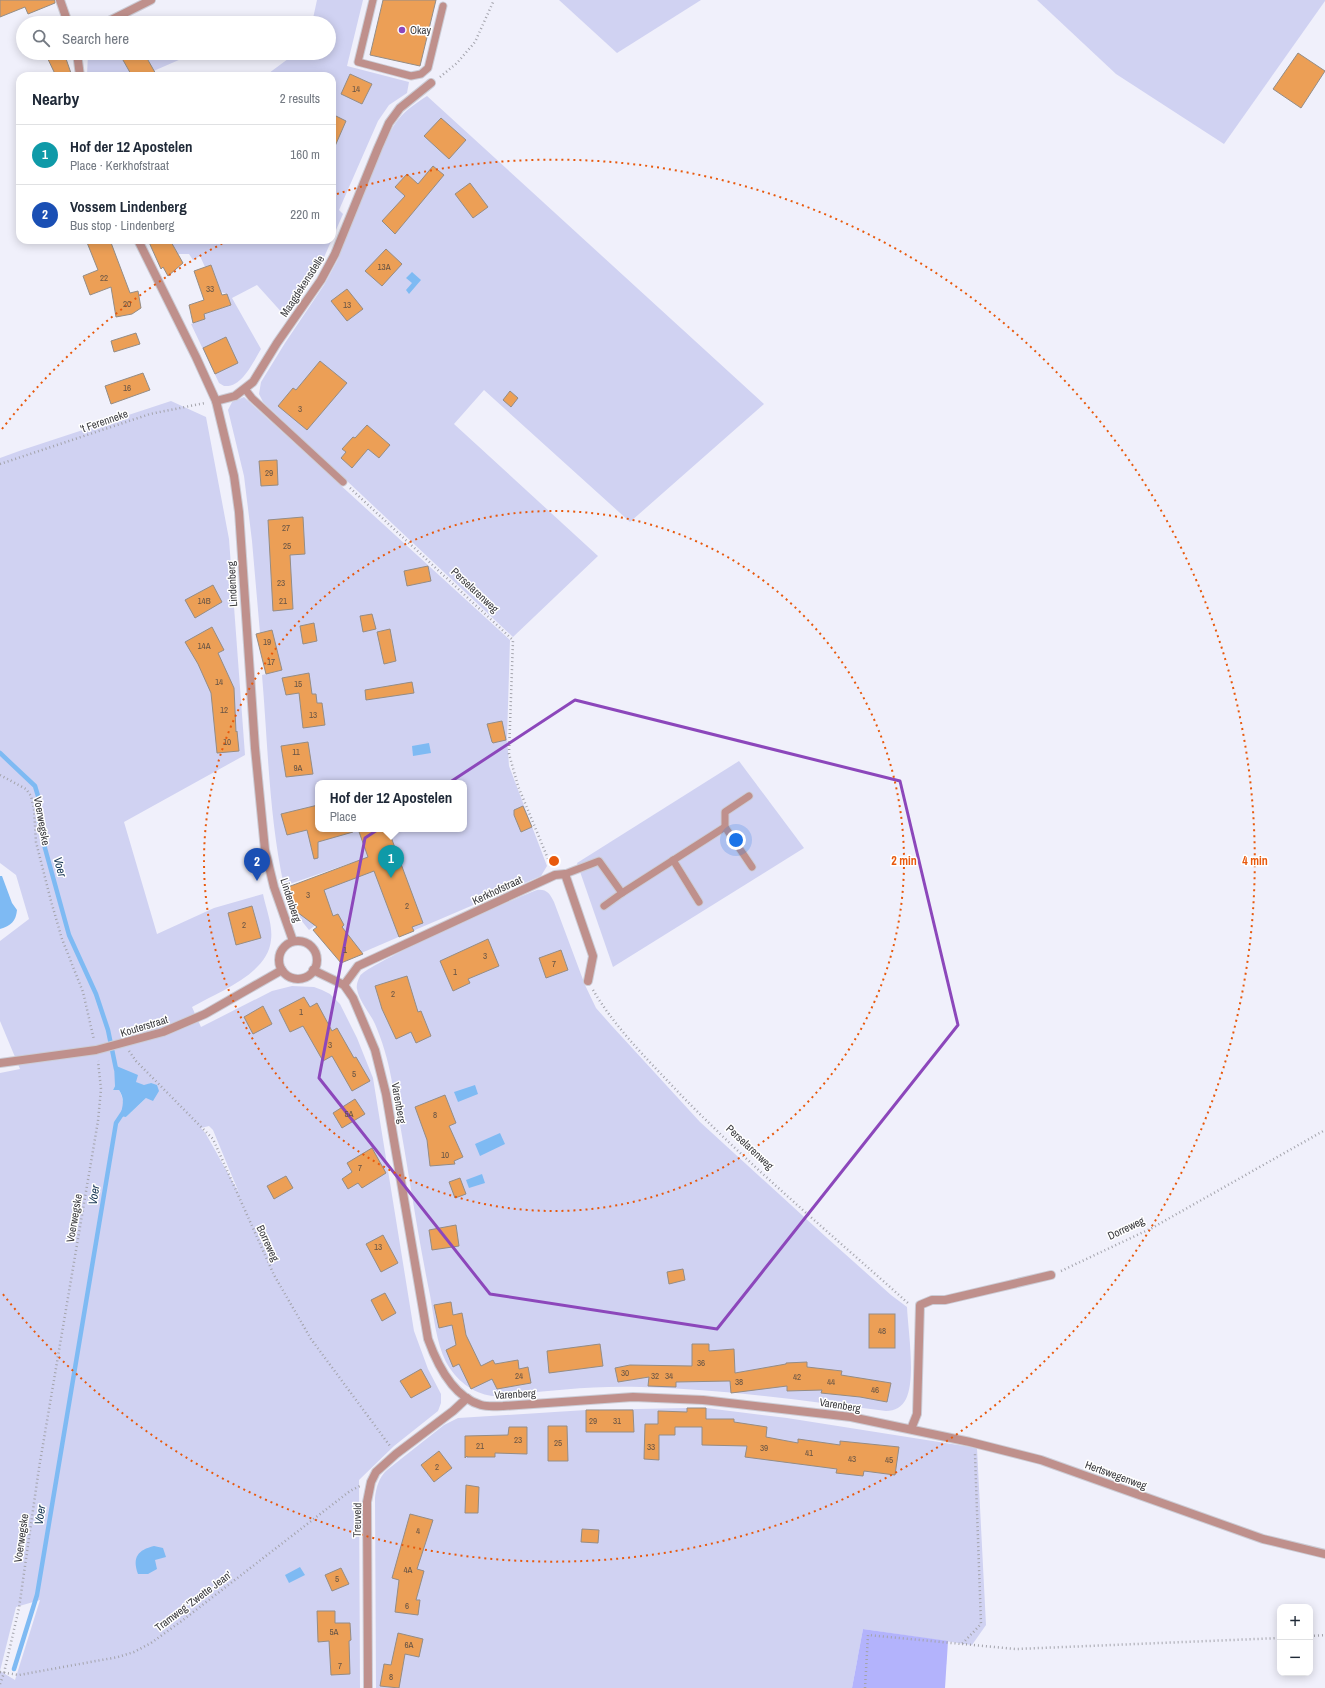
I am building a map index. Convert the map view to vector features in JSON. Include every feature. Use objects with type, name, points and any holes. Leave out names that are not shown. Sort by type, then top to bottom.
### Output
[{"type":"street","points":[[60,0],[66,16]]},
{"type":"street","points":[[119,16],[152,0]]},
{"type":"street","points":[[78,60],[79,72]]},
{"type":"street","name":"Maagdekensdelle","points":[[216,401],[234,396],[253,382],[277,343],[321,280],[335,254],[389,123],[400,108],[431,84]]},
{"type":"street","name":"Lindenberg","points":[[140,244],[216,401],[234,476],[239,512],[255,748],[265,850],[274,887],[293,941]]},
{"type":"street","points":[[565,874],[592,956],[588,981]]},
{"type":"street","name":"Kerkhofstraat","points":[[344,985],[358,966],[555,875],[565,874]]},
{"type":"street","points":[[293,941],[300,941],[311,946],[316,958],[313,970],[309,974],[298,978],[292,977],[282,970],[280,964],[280,953],[283,947],[293,941]]},
{"type":"street","name":"Kouterstraat","points":[[0,1063],[99,1050],[163,1032],[205,1014],[282,970]]},
{"type":"street","points":[[313,970],[344,985]]},
{"type":"street","name":"Varenberg","points":[[344,985],[353,998],[363,1019],[382,1072],[428,1339],[438,1365],[455,1387],[467,1398],[480,1405],[487,1406],[633,1397],[703,1400],[817,1413],[911,1429]]},
{"type":"street","points":[[911,1429],[917,1414],[920,1304],[932,1300],[945,1300],[1051,1275]]},
{"type":"street","name":"Treuveld","points":[[368,1688],[367,1502],[371,1482],[376,1472],[396,1454],[453,1412],[467,1398]]},
{"type":"street","name":"Hertswegenweg","points":[[911,1429],[975,1443],[1041,1460],[1263,1539],[1325,1554]]},
{"type":"lane","points":[[373,0],[358,62],[411,76],[422,74],[428,68],[443,6]]},
{"type":"lane","points":[[245,389],[252,398],[343,482]]},
{"type":"lane","points":[[749,796],[724,812],[725,827],[752,867]]},
{"type":"lane","points":[[604,906],[725,827]]},
{"type":"lane","points":[[673,860],[700,902]]},
{"type":"lane","points":[[565,874],[599,861],[622,894]]},
{"type":"path","points":[[431,84],[457,63],[475,42],[494,0]]},
{"type":"path","name":"'t Ferenneke","points":[[0,464],[150,414],[216,401]]},
{"type":"path","name":"Perselarenweg","points":[[343,482],[513,640],[509,754],[518,786],[555,875]]},
{"type":"path","name":"Voerwegske","points":[[0,775],[26,789],[31,796],[34,809],[36,842],[51,901],[62,939],[83,992],[99,1050],[101,1089],[98,1120],[39,1468],[19,1608],[4,1673],[0,1684]]},
{"type":"path","name":"Perselarenweg","points":[[588,981],[606,1012],[623,1033],[712,1127],[797,1206],[910,1305],[920,1304]]},
{"type":"path","name":"Borreweg","points":[[122,1044],[136,1061],[213,1139],[274,1275],[311,1339],[396,1454]]},
{"type":"path","name":"Dorreweg","points":[[1051,1275],[1152,1228],[1325,1130]]},
{"type":"path","points":[[962,1644],[981,1624],[975,1443]]},
{"type":"path","name":"Tramweg 'Zwette Jean'","points":[[0,1672],[19,1676],[118,1657],[134,1652],[150,1643],[183,1620],[350,1491],[371,1482]]},
{"type":"path","points":[[865,1688],[868,1635],[1016,1649],[1277,1638]]},
{"type":"path","points":[[1313,1636],[1325,1635]]},
{"type":"highlighted area","points":[[575,700],[900,781],[958,1025],[717,1329],[490,1294],[319,1078],[365,838]]},
{"type":"shaded area","points":[[317,0],[363,0],[347,66],[409,82],[407,93],[389,105],[378,121],[339,210],[343,214],[336,230],[336,72],[270,72],[287,60],[336,60],[336,16],[314,16]]},
{"type":"shaded area","points":[[559,0],[701,0],[617,53]]},
{"type":"shaded area","points":[[1037,0],[1325,1],[1224,144],[1116,74]]},
{"type":"shaded area","points":[[88,60],[123,60],[130,72],[87,72]]},
{"type":"shaded area","points":[[148,60],[179,60],[151,72],[133,72],[150,63]]},
{"type":"shaded area","points":[[427,96],[764,404],[630,522],[484,390],[454,424],[598,556],[513,637],[263,402],[259,394],[261,382],[324,285],[337,261],[390,133],[402,115]]},
{"type":"shaded area","points":[[172,244],[330,244],[322,262],[285,316],[257,285],[232,298],[261,349],[242,379],[230,386],[224,386],[219,383],[191,324],[205,319],[204,314],[231,305],[227,294],[221,292],[211,265],[205,267],[200,256],[193,260],[189,254],[178,254]]},
{"type":"shaded area","points":[[412,272],[421,280],[409,294],[406,290],[412,283],[406,278]]},
{"type":"shaded area","points":[[244,397],[510,640],[507,737],[509,766],[547,866],[541,876],[359,954],[326,917],[309,930],[293,910],[325,899],[322,888],[351,863],[284,886],[272,808],[262,675],[282,670],[272,631],[260,633],[252,541],[244,476],[228,410],[232,402]]},
{"type":"shaded area","points":[[171,401],[206,417],[229,539],[245,755],[124,822],[157,934],[214,908],[263,894],[271,929],[271,940],[268,952],[261,963],[240,981],[192,1007],[201,1027],[272,991],[292,986],[314,987],[322,990],[330,994],[340,1004],[357,1038],[373,1078],[414,1331],[428,1369],[441,1394],[441,1403],[438,1411],[394,1446],[359,1480],[360,1688],[0,1688],[0,1671],[0,1073],[20,1069],[0,1021],[0,941],[29,919],[16,875],[0,863],[0,458]],"holes":[[[135,1082],[144,1086],[151,1083],[146,1098],[126,1117],[121,1093],[119,1090],[113,1090],[115,1086]],[[209,1126],[213,1130],[239,1193],[206,1134],[201,1128]],[[40,1600],[15,1680],[0,1671],[16,1607]]]},
{"type":"shaded area","points":[[429,743],[431,753],[413,756],[412,746]]},
{"type":"shaded area","points":[[739,761],[804,848],[613,967],[577,863]]},
{"type":"shaded area","points":[[0,876],[2,876],[12,903],[17,910],[12,922],[0,929]]},
{"type":"shaded area","points":[[537,890],[546,891],[553,899],[585,985],[596,1008],[611,1025],[700,1122],[826,1237],[891,1295],[907,1307],[911,1354],[911,1379],[906,1399],[900,1406],[886,1411],[733,1393],[641,1387],[585,1388],[492,1396],[471,1389],[465,1385],[450,1369],[440,1346],[436,1329],[388,1064],[378,1030],[360,998],[357,984],[360,976],[368,969],[387,959],[501,905]]},
{"type":"shaded area","points":[[114,1065],[138,1075],[136,1082],[144,1085],[151,1083],[157,1085],[159,1091],[153,1101],[146,1098],[126,1117],[120,1116],[123,1103],[121,1093],[119,1090],[113,1090],[115,1086]]},
{"type":"shaded area","points":[[475,1085],[478,1094],[458,1102],[454,1092]]},
{"type":"shaded area","points":[[500,1133],[505,1144],[480,1156],[475,1144]]},
{"type":"shaded area","points":[[482,1174],[485,1183],[469,1188],[466,1180]]},
{"type":"shaded area","points":[[706,1408],[787,1418],[977,1448],[986,1625],[972,1645],[863,1629],[852,1688],[376,1688],[375,1498],[378,1483],[387,1470],[444,1425],[458,1418],[586,1410]]},
{"type":"shaded area","points":[[154,1546],[163,1548],[166,1557],[155,1560],[157,1569],[148,1574],[138,1574],[136,1559],[138,1555],[140,1552]]},
{"type":"shaded area","points":[[300,1567],[305,1575],[289,1583],[285,1575]]},
{"type":"shaded area","points":[[863,1629],[948,1641],[945,1688],[852,1688]]},
{"type":"building","points":[[0,0],[55,0],[55,3],[28,14],[25,7],[0,17]]},
{"type":"building","name":"Okay","points":[[383,0],[436,0],[420,66],[370,55]]},
{"type":"building","points":[[1298,53],[1325,71],[1301,108],[1273,89]]},
{"type":"building","points":[[48,60],[66,60],[71,72],[54,72]]},
{"type":"building","points":[[123,60],[148,60],[155,72],[130,72]]},
{"type":"building","points":[[350,74],[372,84],[362,104],[341,94]]},
{"type":"building","points":[[336,116],[346,121],[336,144]]},
{"type":"building","points":[[441,118],[466,140],[449,159],[424,136]]},
{"type":"building","points":[[433,166],[444,175],[395,234],[382,221],[405,196],[395,187],[407,174],[418,184]]},
{"type":"building","points":[[470,183],[488,207],[473,218],[455,194]]},
{"type":"building","points":[[88,244],[112,244],[130,293],[138,291],[141,308],[132,314],[116,317],[111,287],[90,295],[83,276],[98,270]]},
{"type":"building","points":[[150,244],[172,244],[183,263],[168,276],[163,267],[161,269]]},
{"type":"building","points":[[386,249],[402,264],[382,286],[365,271]]},
{"type":"building","points":[[211,265],[222,295],[227,294],[231,305],[204,314],[205,319],[193,323],[189,305],[204,300],[194,271]]},
{"type":"building","points":[[347,289],[363,309],[347,321],[331,301]]},
{"type":"building","points":[[136,333],[140,344],[114,352],[111,341]]},
{"type":"building","points":[[226,337],[238,363],[215,374],[203,348]]},
{"type":"building","points":[[320,361],[347,383],[307,430],[278,406],[293,388],[296,390]]},
{"type":"building","points":[[143,373],[150,390],[111,404],[105,386]]},
{"type":"building","points":[[510,391],[518,398],[511,407],[503,400]]},
{"type":"building","points":[[367,425],[390,445],[379,458],[368,449],[352,468],[341,458],[346,452],[342,449]]},
{"type":"building","points":[[277,460],[278,485],[261,486],[259,461]]},
{"type":"building","points":[[303,517],[305,554],[290,555],[293,609],[273,611],[268,520]]},
{"type":"building","points":[[428,566],[431,581],[407,586],[404,571]]},
{"type":"building","points":[[213,585],[222,602],[195,618],[185,600]]},
{"type":"building","points":[[372,614],[376,629],[363,632],[360,616]]},
{"type":"building","points":[[314,623],[317,641],[303,644],[300,626]]},
{"type":"building","points":[[212,627],[224,650],[218,653],[234,688],[236,732],[237,731],[239,751],[217,753],[211,693],[198,664],[185,642]]},
{"type":"building","points":[[390,629],[396,661],[384,664],[377,632]]},
{"type":"building","points":[[272,630],[282,670],[266,674],[256,634]]},
{"type":"building","points":[[309,673],[312,694],[316,694],[317,703],[322,703],[325,725],[303,728],[299,693],[286,695],[282,678]]},
{"type":"building","points":[[412,682],[414,693],[366,700],[365,690]]},
{"type":"building","points":[[502,721],[506,740],[493,743],[487,724]]},
{"type":"building","points":[[308,742],[313,774],[286,777],[281,746]]},
{"type":"building","points":[[315,806],[315,832],[353,832],[318,842],[318,858],[314,859],[307,830],[287,835],[281,814]]},
{"type":"building","points":[[523,806],[532,827],[521,832],[514,815],[514,810]]},
{"type":"building","points":[[359,832],[389,832],[423,923],[412,927],[414,931],[399,937],[374,871],[324,890],[333,916],[338,914],[344,925],[342,927],[363,954],[341,963],[313,930],[317,927],[297,912],[288,887],[368,857]]},
{"type":"building","points":[[252,906],[261,938],[236,945],[228,913]]},
{"type":"building","points":[[488,939],[499,966],[468,979],[470,983],[453,991],[440,961]]},
{"type":"building","points":[[561,950],[568,970],[546,978],[539,958]]},
{"type":"building","points":[[407,976],[418,1012],[421,1011],[431,1036],[416,1043],[411,1032],[396,1039],[382,1009],[375,986]]},
{"type":"building","points":[[304,997],[310,1007],[317,1003],[332,1031],[337,1028],[354,1058],[356,1057],[370,1081],[352,1091],[332,1056],[323,1061],[303,1026],[290,1032],[279,1010]]},
{"type":"building","points":[[263,1006],[272,1024],[253,1034],[244,1017]]},
{"type":"building","points":[[445,1095],[456,1123],[449,1126],[463,1157],[454,1161],[455,1164],[430,1166],[427,1140],[415,1107]]},
{"type":"building","points":[[355,1099],[365,1114],[342,1128],[333,1113]]},
{"type":"building","points":[[372,1148],[386,1173],[362,1188],[358,1183],[348,1189],[342,1179],[352,1172],[347,1163]]},
{"type":"building","points":[[286,1176],[293,1188],[274,1199],[267,1186]]},
{"type":"building","points":[[460,1178],[466,1194],[455,1198],[449,1182]]},
{"type":"building","points":[[456,1225],[459,1246],[432,1250],[429,1230]]},
{"type":"building","points":[[383,1235],[398,1263],[381,1272],[366,1244]]},
{"type":"building","points":[[683,1269],[685,1280],[669,1284],[667,1272]]},
{"type":"building","points":[[385,1293],[396,1313],[382,1321],[371,1300]]},
{"type":"building","points":[[451,1302],[453,1315],[462,1313],[466,1335],[481,1366],[493,1360],[495,1364],[518,1360],[519,1369],[528,1367],[531,1383],[497,1389],[492,1379],[471,1389],[459,1364],[453,1367],[446,1350],[456,1345],[452,1325],[439,1328],[434,1305]]},
{"type":"building","points":[[869,1314],[895,1314],[895,1348],[869,1348]]},
{"type":"building","points":[[600,1344],[603,1366],[549,1373],[547,1351]]},
{"type":"building","points":[[692,1344],[709,1344],[709,1351],[734,1349],[735,1373],[786,1363],[807,1362],[807,1367],[842,1371],[841,1375],[891,1383],[887,1402],[860,1397],[821,1393],[822,1390],[787,1391],[787,1386],[731,1393],[730,1381],[676,1382],[676,1387],[648,1386],[649,1377],[618,1382],[615,1368],[630,1365],[692,1366]]},
{"type":"building","points":[[421,1369],[431,1387],[411,1398],[400,1381]]},
{"type":"building","points":[[687,1408],[706,1408],[706,1419],[734,1419],[734,1422],[767,1427],[766,1437],[798,1443],[798,1439],[840,1445],[840,1441],[899,1447],[895,1475],[864,1471],[863,1476],[836,1473],[837,1469],[745,1457],[747,1446],[702,1445],[702,1427],[675,1427],[675,1435],[659,1435],[659,1460],[644,1459],[645,1424],[658,1424],[658,1411],[687,1412]]},
{"type":"building","points":[[586,1410],[633,1410],[634,1432],[586,1432]]},
{"type":"building","points":[[548,1426],[567,1426],[568,1461],[548,1461]]},
{"type":"building","points":[[509,1427],[527,1427],[527,1454],[495,1453],[495,1457],[467,1456],[465,1458],[465,1436],[508,1435]]},
{"type":"building","points":[[439,1451],[452,1468],[434,1482],[421,1465]]},
{"type":"building","points":[[466,1485],[479,1487],[478,1513],[465,1513]]},
{"type":"building","points":[[410,1514],[433,1520],[417,1569],[424,1571],[416,1600],[420,1600],[418,1615],[395,1612],[399,1580],[392,1578]]},
{"type":"building","points":[[582,1529],[599,1530],[598,1543],[581,1542]]},
{"type":"building","points":[[341,1568],[349,1584],[332,1591],[325,1575]]},
{"type":"building","points":[[317,1611],[335,1611],[335,1623],[350,1623],[350,1674],[331,1675],[329,1641],[318,1642]]},
{"type":"building","points":[[398,1633],[423,1639],[419,1657],[405,1654],[399,1688],[380,1686],[384,1664],[391,1665]]},
{"type":"waterway","name":"Voer","points":[[0,753],[35,786],[38,796],[39,821],[43,841],[69,935],[96,994],[108,1030],[116,1069]]},
{"type":"waterway","name":"Voer","points":[[14,1669],[37,1595],[116,1123],[124,1111]]},
{"type":"place","name":"Okay","points":[[402,30]]},
{"type":"place","name":"Hof der 12 Apostelen","points":[[391,878]]},
{"type":"place","name":"Vossem Lindenberg","points":[[257,881]]}]
